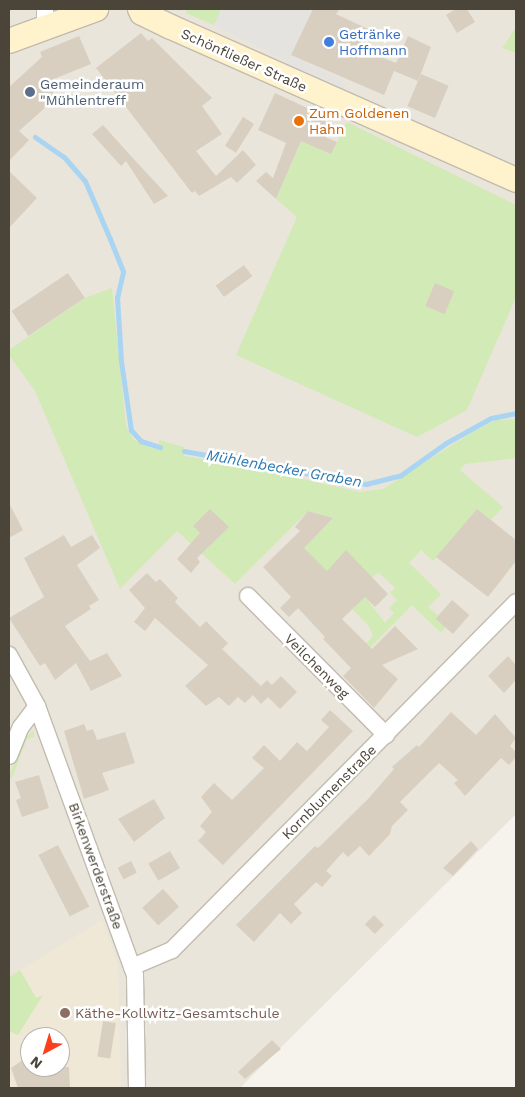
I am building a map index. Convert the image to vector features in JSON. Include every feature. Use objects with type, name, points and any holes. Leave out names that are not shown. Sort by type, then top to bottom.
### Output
[{"type":"main road","name":"Schönfließer Straße","points":[[140,9],[142,13],[171,27],[516,180]]},
{"type":"main road","points":[[9,41],[45,17],[83,11]]},
{"type":"street","name":"Veilchenweg","points":[[248,596],[386,735]]},
{"type":"street","name":"Kornblumenstraße","points":[[132,967],[172,950],[516,602]]},
{"type":"street","name":"Birkenwerderstraße","points":[[9,655],[37,706],[132,967],[137,1088]]},
{"type":"street","points":[[9,756],[21,727],[37,706]]},
{"type":"shaded area","points":[[9,9],[516,9],[516,27],[502,48],[516,53],[516,814],[240,1088],[9,1088]]},
{"type":"shaded area","points":[[222,9],[313,9],[291,55],[343,80],[345,97],[285,69],[287,61],[214,25]]},
{"type":"shaded area","name":"Käthe-Kollwitz-Gesamtschule","points":[[102,920],[118,964],[121,1088],[9,1088],[9,977]]},
{"type":"green space","points":[[186,9],[217,9],[221,11],[214,25],[186,13]]},
{"type":"green space","points":[[516,27],[516,53],[502,48]]},
{"type":"green space","points":[[347,122],[516,205],[516,297],[467,410],[417,437],[236,355],[297,217],[276,199],[302,139],[331,154]]},
{"type":"green space","points":[[112,288],[126,426],[134,440],[149,447],[159,450],[159,440],[184,447],[184,456],[246,466],[360,492],[383,489],[474,431],[496,420],[516,419],[516,458],[465,464],[460,470],[503,507],[491,520],[477,509],[433,561],[421,550],[409,563],[441,594],[428,607],[438,615],[436,618],[446,627],[441,633],[412,605],[369,649],[364,646],[373,636],[369,626],[352,609],[365,597],[385,623],[394,613],[389,608],[397,600],[390,593],[395,588],[378,572],[347,604],[299,542],[311,540],[333,518],[308,511],[235,584],[177,531],[120,589],[35,391],[9,355],[9,350],[85,298]]},
{"type":"green space","points":[[34,730],[34,737],[27,739],[12,778],[9,777],[22,741]]},
{"type":"green space","points":[[20,970],[36,998],[43,995],[23,1027],[20,1027],[18,1035],[9,1031],[9,977]]},
{"type":"building","points":[[313,9],[340,9],[336,14],[368,29],[359,48],[396,63],[408,36],[431,47],[418,81],[394,71],[384,95],[291,55]]},
{"type":"building","points":[[456,9],[467,9],[475,22],[457,33],[446,15]]},
{"type":"building","points":[[141,33],[148,41],[152,38],[212,98],[202,106],[222,134],[196,151],[216,176],[243,150],[256,165],[237,183],[231,177],[199,196],[195,191],[192,193],[96,68]]},
{"type":"building","points":[[79,36],[91,64],[44,83],[57,97],[19,131],[29,140],[9,161],[9,87],[42,57],[40,52]]},
{"type":"building","points":[[421,74],[449,86],[435,118],[407,106]]},
{"type":"building","name":"Zum Goldenen Hahn","points":[[275,93],[333,120],[325,137],[337,142],[331,154],[301,141],[276,199],[256,181],[266,172],[273,178],[286,143],[258,130]]},
{"type":"building","points":[[243,117],[254,124],[236,153],[225,146]]},
{"type":"building","points":[[103,125],[168,196],[154,204],[126,161],[121,166],[92,134]]},
{"type":"building","points":[[9,171],[37,198],[9,228]]},
{"type":"building","points":[[244,265],[252,276],[224,297],[216,286]]},
{"type":"building","points":[[68,273],[85,298],[28,336],[12,311]]},
{"type":"building","points":[[435,283],[454,291],[445,314],[425,306]]},
{"type":"building","points":[[9,503],[23,530],[9,538]]},
{"type":"building","points":[[210,509],[229,527],[197,558],[200,562],[191,573],[177,559],[200,533],[193,526]]},
{"type":"building","points":[[477,509],[516,540],[516,561],[488,597],[436,557]]},
{"type":"building","points":[[308,511],[333,518],[304,548],[327,571],[346,550],[388,594],[375,607],[365,597],[342,619],[372,649],[395,626],[418,649],[382,665],[398,679],[374,708],[343,676],[351,668],[323,639],[325,637],[298,608],[289,617],[280,608],[291,597],[263,567],[300,531],[295,527]]},
{"type":"building","points":[[64,535],[71,547],[92,535],[100,548],[77,565],[99,600],[89,606],[91,609],[65,626],[90,661],[107,653],[122,676],[91,691],[76,663],[55,680],[45,663],[40,666],[9,618],[44,597],[24,558]]},
{"type":"building","points":[[147,573],[156,582],[160,579],[178,598],[175,602],[200,627],[206,621],[228,643],[222,649],[261,686],[267,680],[272,685],[281,676],[297,692],[280,709],[268,697],[261,704],[253,695],[245,703],[238,697],[229,706],[219,697],[206,706],[185,686],[208,665],[155,618],[145,631],[134,622],[145,608],[129,590]]},
{"type":"building","points":[[452,600],[469,615],[453,634],[436,619]]},
{"type":"building","points":[[508,656],[516,665],[516,680],[504,693],[488,676]]},
{"type":"building","points":[[330,710],[353,731],[223,865],[198,841],[206,832],[200,826],[212,812],[201,797],[214,783],[232,800],[264,768],[252,758],[264,745],[280,761],[297,742],[307,751],[329,727],[321,720]]},
{"type":"building","points":[[451,712],[476,735],[495,714],[516,738],[510,746],[516,752],[516,757],[509,765],[501,758],[465,796],[454,783],[458,780],[439,763],[400,802],[408,810],[392,826],[390,834],[369,856],[360,846],[348,857],[343,852],[326,871],[332,876],[322,887],[316,882],[294,904],[302,913],[291,924],[280,913],[254,942],[236,925],[315,846],[318,848],[368,799],[394,769],[392,767],[417,745],[419,747]]},
{"type":"building","points":[[84,724],[87,731],[93,729],[97,740],[125,732],[135,763],[102,773],[109,790],[84,799],[64,731]]},
{"type":"building","points":[[39,775],[49,808],[22,817],[16,800],[21,798],[15,782]]},
{"type":"building","points":[[154,799],[165,818],[134,842],[118,819]]},
{"type":"building","points":[[471,841],[478,849],[453,876],[443,868]]},
{"type":"building","points":[[58,845],[89,906],[70,916],[38,855]]},
{"type":"building","points":[[170,851],[180,868],[158,881],[148,864]]},
{"type":"building","points":[[131,861],[137,873],[124,879],[118,868]]},
{"type":"building","points":[[163,889],[179,907],[158,926],[142,908]]},
{"type":"building","points":[[374,915],[384,925],[375,934],[365,924]]},
{"type":"building","points":[[103,1021],[116,1023],[110,1059],[97,1057]]},
{"type":"building","points":[[272,1040],[281,1049],[245,1079],[238,1072]]},
{"type":"building","points":[[20,1062],[20,1077],[69,1077],[70,1088],[18,1088],[11,1068]]},
{"type":"waterway","name":"Mühlenbecker Graben","points":[[35,137],[64,157],[85,181],[110,239],[123,272],[117,297],[121,361],[131,430],[141,441],[160,447]]},
{"type":"waterway","name":"Mühlenbecker Graben","points":[[184,451],[366,484],[401,475],[446,443],[491,418],[516,413]]},
{"type":"place","name":"Getränke Hoffmann","points":[[329,42]]},
{"type":"place","name":"Gemeinderaum \"Mühlentreff","points":[[30,92]]},
{"type":"place","name":"Zum Goldenen Hahn","points":[[299,121]]},
{"type":"place","name":"Käthe-Kollwitz-Gesamtschule","points":[[65,1013]]}]
